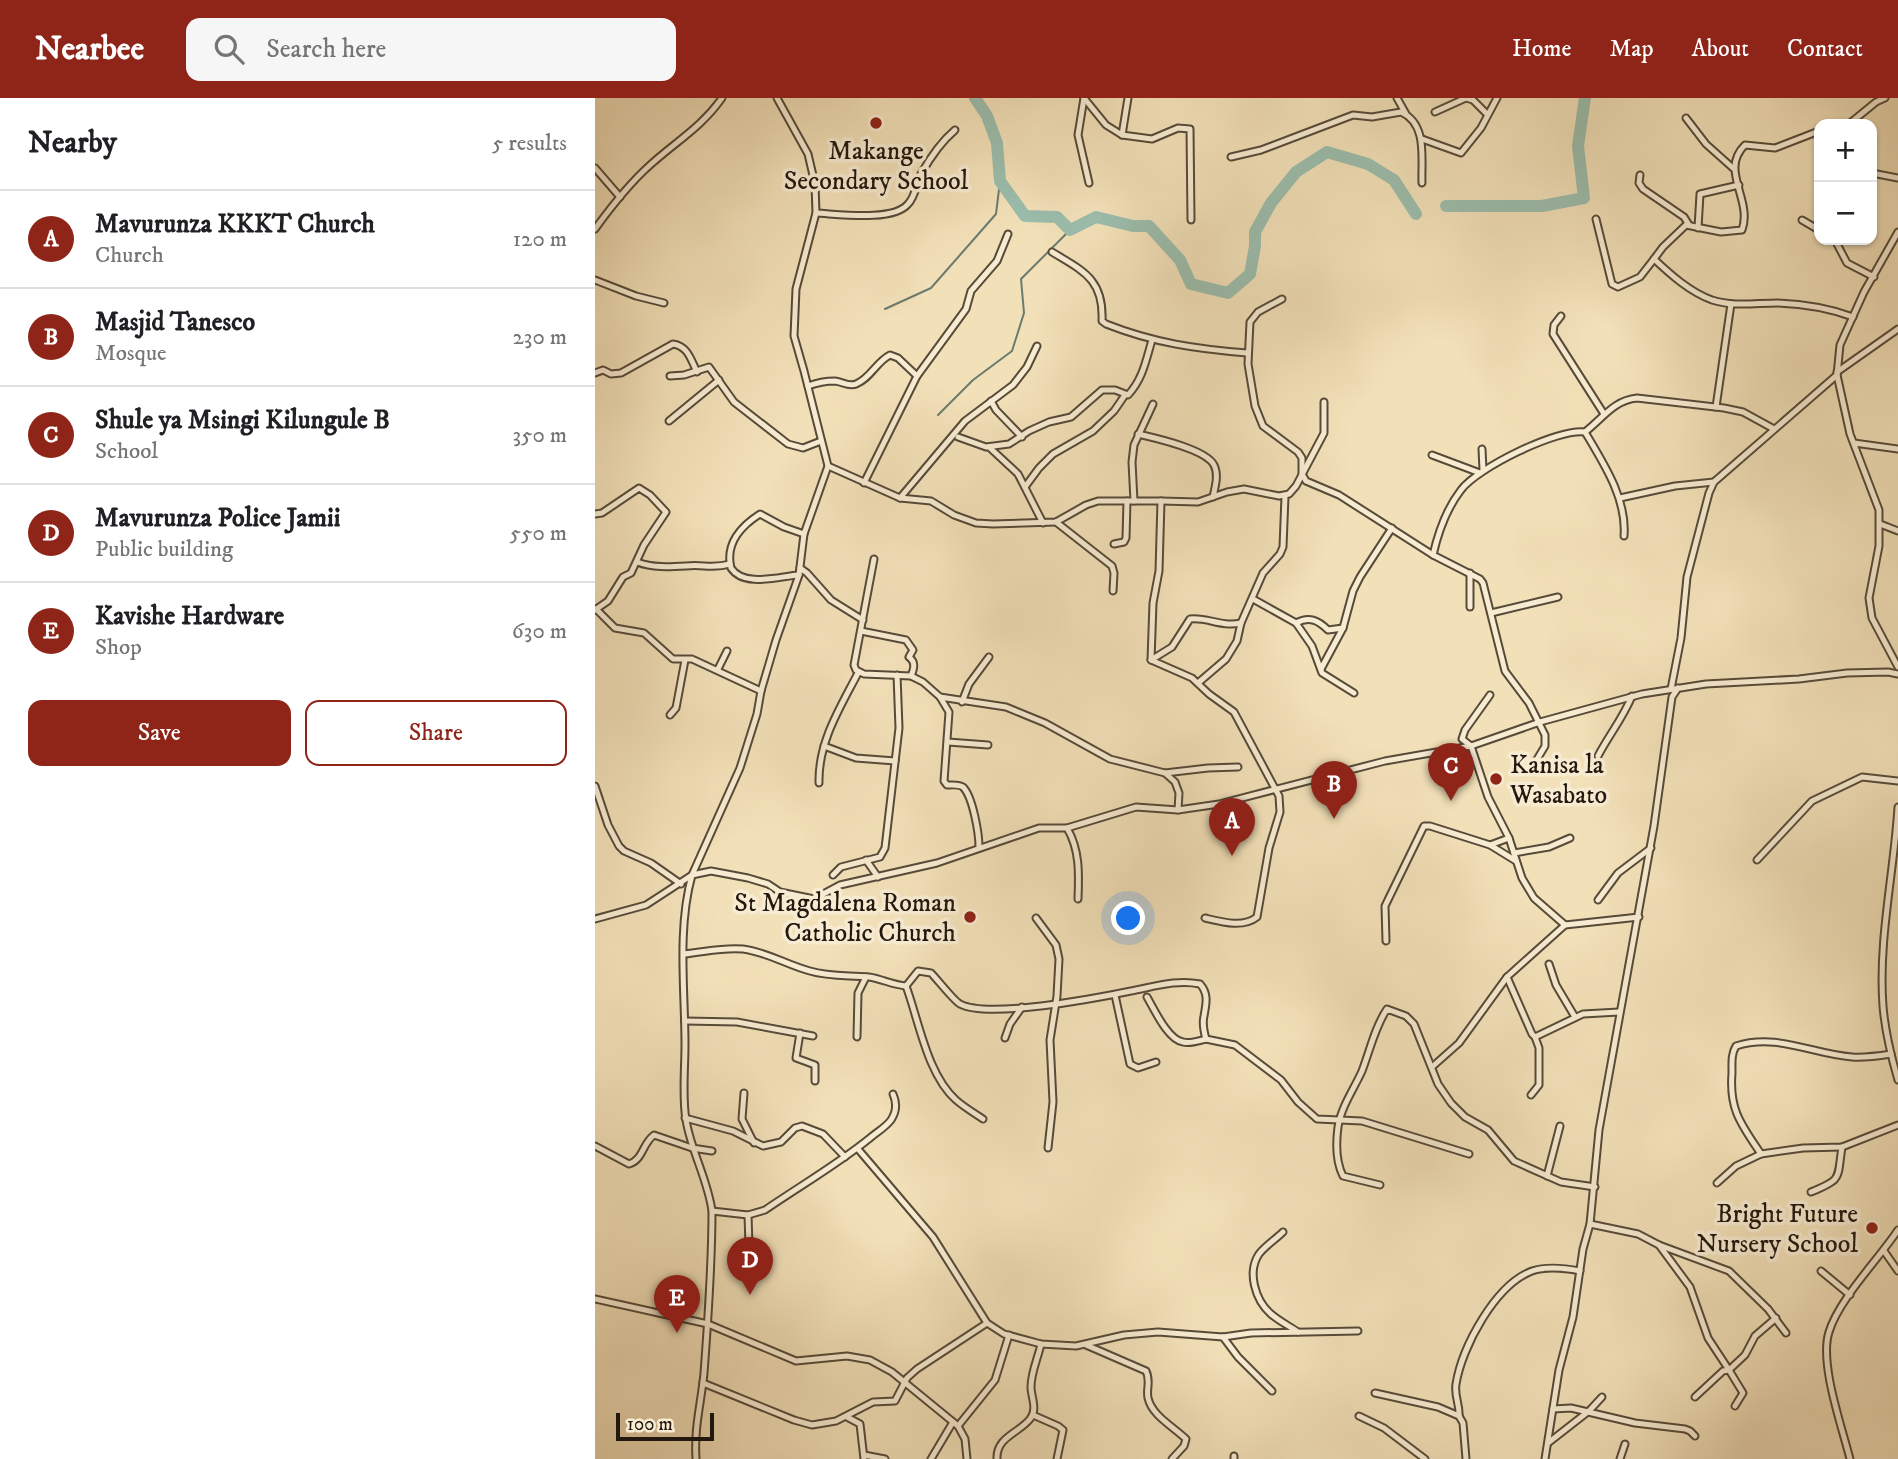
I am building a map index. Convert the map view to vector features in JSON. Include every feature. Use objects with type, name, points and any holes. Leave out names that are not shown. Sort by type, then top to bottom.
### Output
[{"type":"street","points":[[595,229],[620,197],[650,166],[697,128],[722,98]]},
{"type":"street","points":[[696,1459],[696,1422],[703,1383],[708,1324],[712,1212],[708,1188],[692,1148],[685,1118],[685,912],[692,875],[740,768],[776,640],[799,571],[804,534],[828,466],[794,336],[793,307],[817,213],[815,184],[808,154],[777,98]]},
{"type":"street","points":[[1084,98],[1107,125],[1122,135],[1152,139],[1178,128],[1190,129],[1191,220]]},
{"type":"street","points":[[1084,98],[1078,135],[1089,183]]},
{"type":"street","points":[[1122,135],[1128,98]]},
{"type":"street","points":[[1397,98],[1422,139],[1422,183]]},
{"type":"street","points":[[1434,112],[1467,98],[1473,100],[1487,114]]},
{"type":"street","points":[[1422,139],[1461,153],[1481,128],[1497,98]]},
{"type":"street","points":[[1855,119],[1885,98]]},
{"type":"street","points":[[1231,157],[1261,150],[1353,115],[1372,117],[1396,112],[1406,114]]},
{"type":"street","points":[[1686,118],[1706,144],[1734,169]]},
{"type":"street","points":[[817,213],[885,214],[901,210],[912,198],[921,175],[945,138],[955,130]]},
{"type":"street","points":[[1640,175],[1639,183],[1643,189],[1684,217],[1689,225],[1721,232],[1742,230],[1744,223],[1734,169],[1735,159],[1745,145],[1776,148],[1814,133]]},
{"type":"street","points":[[595,167],[620,197]]},
{"type":"street","points":[[1877,174],[1898,178]]},
{"type":"street","points":[[1698,228],[1700,194],[1739,185]]},
{"type":"street","points":[[1596,219],[1612,284],[1618,287],[1640,277],[1671,239],[1689,225]]},
{"type":"street","points":[[1802,220],[1814,227]]},
{"type":"street","points":[[1898,232],[1840,345],[1837,374],[1846,421],[1876,498],[1879,546],[1869,598],[1876,628],[1898,667]]},
{"type":"street","points":[[864,483],[917,376],[967,309],[971,291],[997,261],[1008,234]]},
{"type":"street","points":[[1838,245],[1847,263],[1874,277]]},
{"type":"street","points":[[1052,252],[1090,277],[1101,300],[1103,322],[1138,337],[1198,349],[1247,353]]},
{"type":"street","points":[[1654,259],[1673,277],[1711,299],[1731,304],[1803,305],[1833,309],[1853,317]]},
{"type":"street","points":[[595,279],[636,296],[664,303]]},
{"type":"street","points":[[1282,299],[1258,312],[1250,322],[1247,353],[1260,422],[1298,452],[1306,481],[1339,495],[1433,555],[1470,573],[1483,583],[1506,671],[1540,722],[1546,742],[1533,766]]},
{"type":"street","points":[[1716,408],[1731,304]]},
{"type":"street","points":[[1561,316],[1554,324],[1553,334],[1604,414]]},
{"type":"street","points":[[1671,689],[1681,638],[1687,577],[1714,482],[1837,374],[1898,329]]},
{"type":"street","points":[[1025,487],[1053,454],[1093,431],[1136,386],[1152,340]]},
{"type":"street","points":[[595,373],[603,370],[611,374],[621,373],[673,344],[685,349],[697,372]]},
{"type":"street","points":[[900,498],[965,421],[1013,385],[1022,375],[1037,346]]},
{"type":"street","points":[[807,386],[832,381],[850,386],[859,383],[890,355],[898,358],[917,376]]},
{"type":"street","points":[[670,376],[697,372],[709,367],[734,402],[788,444],[803,448],[821,441]]},
{"type":"street","points":[[669,421],[719,380]]},
{"type":"street","points":[[989,447],[1009,444],[1028,431],[1056,419],[1065,420],[1071,417],[1102,390],[1115,390],[1125,395]]},
{"type":"street","points":[[1433,555],[1448,512],[1460,491],[1482,472],[1546,439],[1570,432],[1585,432],[1604,414],[1627,399],[1637,398],[1743,412],[1774,429]]},
{"type":"street","points":[[991,401],[1022,437]]},
{"type":"street","points":[[828,466],[900,498],[930,501],[954,515],[976,523],[1056,523],[1094,502],[1198,502],[1244,489],[1285,496],[1292,492],[1324,433],[1324,402]]},
{"type":"street","points":[[1114,544],[1126,539],[1134,445],[1153,404]]},
{"type":"street","points":[[1585,432],[1620,498],[1625,523],[1624,536]]},
{"type":"street","points":[[1138,434],[1208,458],[1215,466],[1213,497]]},
{"type":"street","points":[[958,437],[989,447],[1018,474],[1043,523]]},
{"type":"street","points":[[1854,443],[1898,449]]},
{"type":"street","points":[[1482,449],[1482,472]]},
{"type":"street","points":[[1433,455],[1482,472]]},
{"type":"street","points":[[1620,498],[1675,486],[1714,482]]},
{"type":"street","points":[[595,514],[601,513],[639,488],[665,510],[665,516],[645,545],[631,573],[623,577],[608,601],[596,609],[615,628],[644,633],[673,659],[692,659],[761,691]]},
{"type":"street","points":[[1198,683],[1226,659],[1237,641],[1241,623],[1263,573],[1280,554],[1283,547],[1285,496]]},
{"type":"street","points":[[1151,660],[1153,603],[1159,571],[1161,501]]},
{"type":"street","points":[[804,534],[760,514],[733,541],[729,550],[730,564],[735,573],[748,578],[763,579],[799,571],[807,573],[831,600],[863,620]]},
{"type":"street","points":[[1056,523],[1112,566],[1113,591]]},
{"type":"street","points":[[1879,524],[1898,531]]},
{"type":"street","points":[[1321,669],[1343,628],[1353,590],[1392,528]]},
{"type":"street","points":[[858,673],[854,665],[874,559]]},
{"type":"street","points":[[637,562],[657,566],[704,568],[730,564]]},
{"type":"street","points":[[1470,573],[1470,607]]},
{"type":"street","points":[[1491,613],[1559,597]]},
{"type":"street","points":[[1253,599],[1296,623],[1313,646],[1322,673],[1354,693]]},
{"type":"street","points":[[1151,660],[1172,648],[1190,619],[1223,625],[1241,623]]},
{"type":"street","points":[[1296,623],[1316,620],[1328,630],[1343,628]]},
{"type":"street","points":[[861,631],[906,640],[913,650],[909,657],[914,666],[911,676]]},
{"type":"street","points":[[1890,650],[1898,646]]},
{"type":"street","points":[[718,669],[727,651]]},
{"type":"street","points":[[962,702],[969,684],[989,657]]},
{"type":"street","points":[[670,715],[676,708],[685,660]]},
{"type":"street","points":[[1151,660],[1192,678],[1234,712],[1277,791],[1280,812],[1269,848],[1257,917],[1248,922],[1233,923],[1205,918]]},
{"type":"street","points":[[595,919],[646,905],[692,875],[711,871],[768,884],[780,892],[814,898],[839,885],[937,863],[1039,828],[1067,828],[1136,807],[1178,810],[1219,804],[1385,761],[1471,746],[1540,722],[1632,696],[1679,687],[1847,673],[1888,671],[1898,674]]},
{"type":"street","points":[[858,673],[911,676],[923,682],[940,697],[949,712],[944,781],[947,785],[959,785],[964,789],[976,823],[979,847]]},
{"type":"street","points":[[819,783],[820,757],[829,729],[858,673]]},
{"type":"street","points":[[833,875],[841,867],[880,857],[885,848],[899,718],[897,676]]},
{"type":"street","points":[[1545,1459],[1559,1370],[1573,1317],[1590,1224],[1599,1130],[1651,848],[1672,697],[1679,687]]},
{"type":"street","points":[[1490,695],[1462,739],[1471,746],[1488,797],[1509,838],[1519,872],[1534,898],[1565,925]]},
{"type":"street","points":[[1598,756],[1632,696]]},
{"type":"street","points":[[940,697],[1006,707],[1045,723],[1109,759],[1165,774],[1238,767]]},
{"type":"street","points":[[948,742],[988,745]]},
{"type":"street","points":[[824,746],[856,758],[895,761]]},
{"type":"street","points":[[1165,774],[1175,782],[1179,793],[1178,810]]},
{"type":"street","points":[[1757,860],[1812,801],[1862,777],[1898,781]]},
{"type":"street","points":[[595,786],[608,825],[619,846],[624,851],[652,863],[681,884]]},
{"type":"street","points":[[1898,807],[1898,834],[1882,967],[1883,1007],[1898,1080]]},
{"type":"street","points":[[1386,942],[1385,906],[1422,828],[1430,826],[1490,845],[1515,857],[1570,838]]},
{"type":"street","points":[[1067,828],[1075,841],[1079,899]]},
{"type":"street","points":[[1490,845],[1509,838]]},
{"type":"street","points":[[1598,900],[1618,873],[1651,848]]},
{"type":"street","points":[[866,860],[878,877]]},
{"type":"street","points":[[1432,1067],[1459,1043],[1507,977],[1565,925],[1639,917]]},
{"type":"street","points":[[1036,918],[1056,945],[1059,958],[1050,1040],[1052,1102],[1048,1148]]},
{"type":"street","points":[[684,954],[723,948],[744,949],[764,953],[816,973],[866,977],[906,986]]},
{"type":"street","points":[[1549,964],[1556,985],[1575,1017]]},
{"type":"street","points":[[906,986],[918,971],[924,970],[931,973],[957,1003],[974,1008],[1022,1007],[1115,995],[1179,982],[1200,984],[1206,993],[1207,1007],[1203,1017],[1206,1039]]},
{"type":"street","points":[[857,1037],[858,993],[866,977]]},
{"type":"street","points":[[1507,977],[1539,1048],[1539,1086],[1531,1095]]},
{"type":"street","points":[[906,986],[928,1055],[941,1078],[955,1099],[983,1119]]},
{"type":"street","points":[[1115,995],[1129,1065],[1137,1068],[1156,1062]]},
{"type":"street","points":[[1147,997],[1177,1041],[1187,1043],[1206,1039],[1235,1045],[1281,1080],[1312,1117],[1362,1121],[1469,1154]]},
{"type":"street","points":[[1005,1038],[1010,1024],[1022,1007]]},
{"type":"street","points":[[1380,1185],[1351,1180],[1342,1175],[1338,1147],[1340,1119],[1387,1009],[1406,1016],[1414,1024],[1439,1084],[1457,1110],[1473,1123],[1488,1130],[1514,1161],[1570,1184],[1595,1187]]},
{"type":"street","points":[[1535,1037],[1575,1017],[1594,1012],[1619,1012]]},
{"type":"street","points":[[685,1021],[737,1023],[813,1036]]},
{"type":"street","points":[[800,1033],[796,1058],[815,1065],[815,1081]]},
{"type":"street","points":[[1761,1154],[1742,1125],[1731,1098],[1736,1045],[1762,1041],[1782,1042],[1850,1057],[1891,1054]]},
{"type":"street","points":[[744,1093],[744,1125],[754,1143]]},
{"type":"street","points":[[712,1212],[748,1215],[765,1210],[857,1149],[890,1121],[896,1110],[893,1094]]},
{"type":"street","points":[[685,1118],[733,1131],[763,1146],[781,1142],[795,1128],[801,1126],[823,1134],[845,1157]]},
{"type":"street","points":[[733,1131],[744,1125]]},
{"type":"street","points":[[1717,1183],[1736,1166],[1761,1154],[1804,1148],[1842,1147],[1898,1125]]},
{"type":"street","points":[[1547,1176],[1560,1126]]},
{"type":"street","points":[[595,1146],[629,1164],[638,1160],[647,1142],[654,1135],[692,1148],[712,1151]]},
{"type":"street","points":[[1811,1192],[1837,1179],[1842,1147]]},
{"type":"street","points":[[857,1149],[933,1237],[987,1323],[1009,1335],[1041,1344],[1086,1345],[1148,1332],[1185,1332],[1223,1338],[1251,1334],[1358,1331]]},
{"type":"street","points":[[748,1215],[749,1246]]},
{"type":"street","points":[[1590,1224],[1630,1231],[1659,1245],[1729,1270],[1776,1318],[1786,1334]]},
{"type":"street","points":[[1850,1459],[1833,1392],[1826,1348],[1831,1327],[1850,1295],[1898,1230]]},
{"type":"street","points":[[1283,1232],[1259,1254],[1252,1275],[1264,1307],[1300,1334]]},
{"type":"street","points":[[1659,1245],[1690,1287],[1708,1338],[1743,1393],[1734,1406]]},
{"type":"street","points":[[1884,1251],[1898,1271]]},
{"type":"street","points":[[1465,1459],[1463,1423],[1455,1395],[1459,1372],[1475,1332],[1494,1303],[1514,1283],[1530,1272],[1553,1268],[1580,1271]]},
{"type":"street","points":[[1821,1271],[1850,1295]]},
{"type":"street","points":[[595,1299],[708,1324],[796,1361],[847,1356],[870,1360],[892,1372],[956,1424],[964,1439],[967,1459]]},
{"type":"street","points":[[1695,1397],[1745,1355],[1757,1333],[1776,1318]]},
{"type":"street","points":[[703,1383],[804,1424],[828,1423],[847,1417],[873,1402],[895,1401],[907,1378],[917,1369],[987,1323]]},
{"type":"street","points":[[931,1459],[956,1424],[995,1380],[1009,1335]]},
{"type":"street","points":[[1223,1338],[1272,1391]]},
{"type":"street","points":[[997,1459],[1000,1444],[1033,1415],[1031,1380],[1041,1344]]},
{"type":"street","points":[[1086,1345],[1146,1371],[1150,1382],[1147,1394],[1152,1408],[1186,1439],[1184,1446],[1172,1459]]},
{"type":"street","points":[[1375,1393],[1426,1404],[1459,1416]]},
{"type":"street","points":[[1548,1443],[1587,1412],[1601,1397]]},
{"type":"street","points":[[1553,1409],[1565,1408],[1635,1423],[1690,1430],[1695,1436]]},
{"type":"street","points":[[1033,1415],[1063,1430],[1057,1459]]},
{"type":"street","points":[[1359,1416],[1384,1428],[1425,1459]]},
{"type":"street","points":[[847,1417],[860,1424],[864,1457],[885,1459]]},
{"type":"street","points":[[1620,1459],[1625,1444]]},
{"type":"waterway","points":[[975,98],[987,116],[997,143],[1000,181],[1025,216],[1057,217],[1070,230],[1096,217],[1133,226],[1149,226],[1180,260],[1191,284],[1228,293],[1250,274],[1255,232],[1271,203],[1296,172],[1327,152],[1368,164],[1394,180],[1416,214]]},
{"type":"waterway","points":[[1446,206],[1542,206],[1584,198],[1578,146],[1585,98]]},
{"type":"waterway","points":[[885,309],[931,288],[996,214],[1000,181]]},
{"type":"waterway","points":[[938,415],[973,380],[1012,351],[1024,313],[1021,279],[1070,230]]},
{"type":"place","name":"Makange Secondary School","points":[[876,123]]},
{"type":"place","name":"Kanisa la Wasabato","points":[[1496,779]]},
{"type":"place","name":"Shule ya Msingi Kilungule B","points":[[1451,801]]},
{"type":"place","name":"Masjid Tanesco","points":[[1334,819]]},
{"type":"place","name":"Mavurunza KKKT Church","points":[[1232,856]]},
{"type":"place","name":"St Magdalena Roman Catholic Church","points":[[970,917]]},
{"type":"place","name":"Bright Future Nursery School","points":[[1872,1228]]},
{"type":"place","name":"Mavurunza Police Jamii","points":[[750,1295]]},
{"type":"place","name":"Kavishe Hardware","points":[[677,1333]]}]
